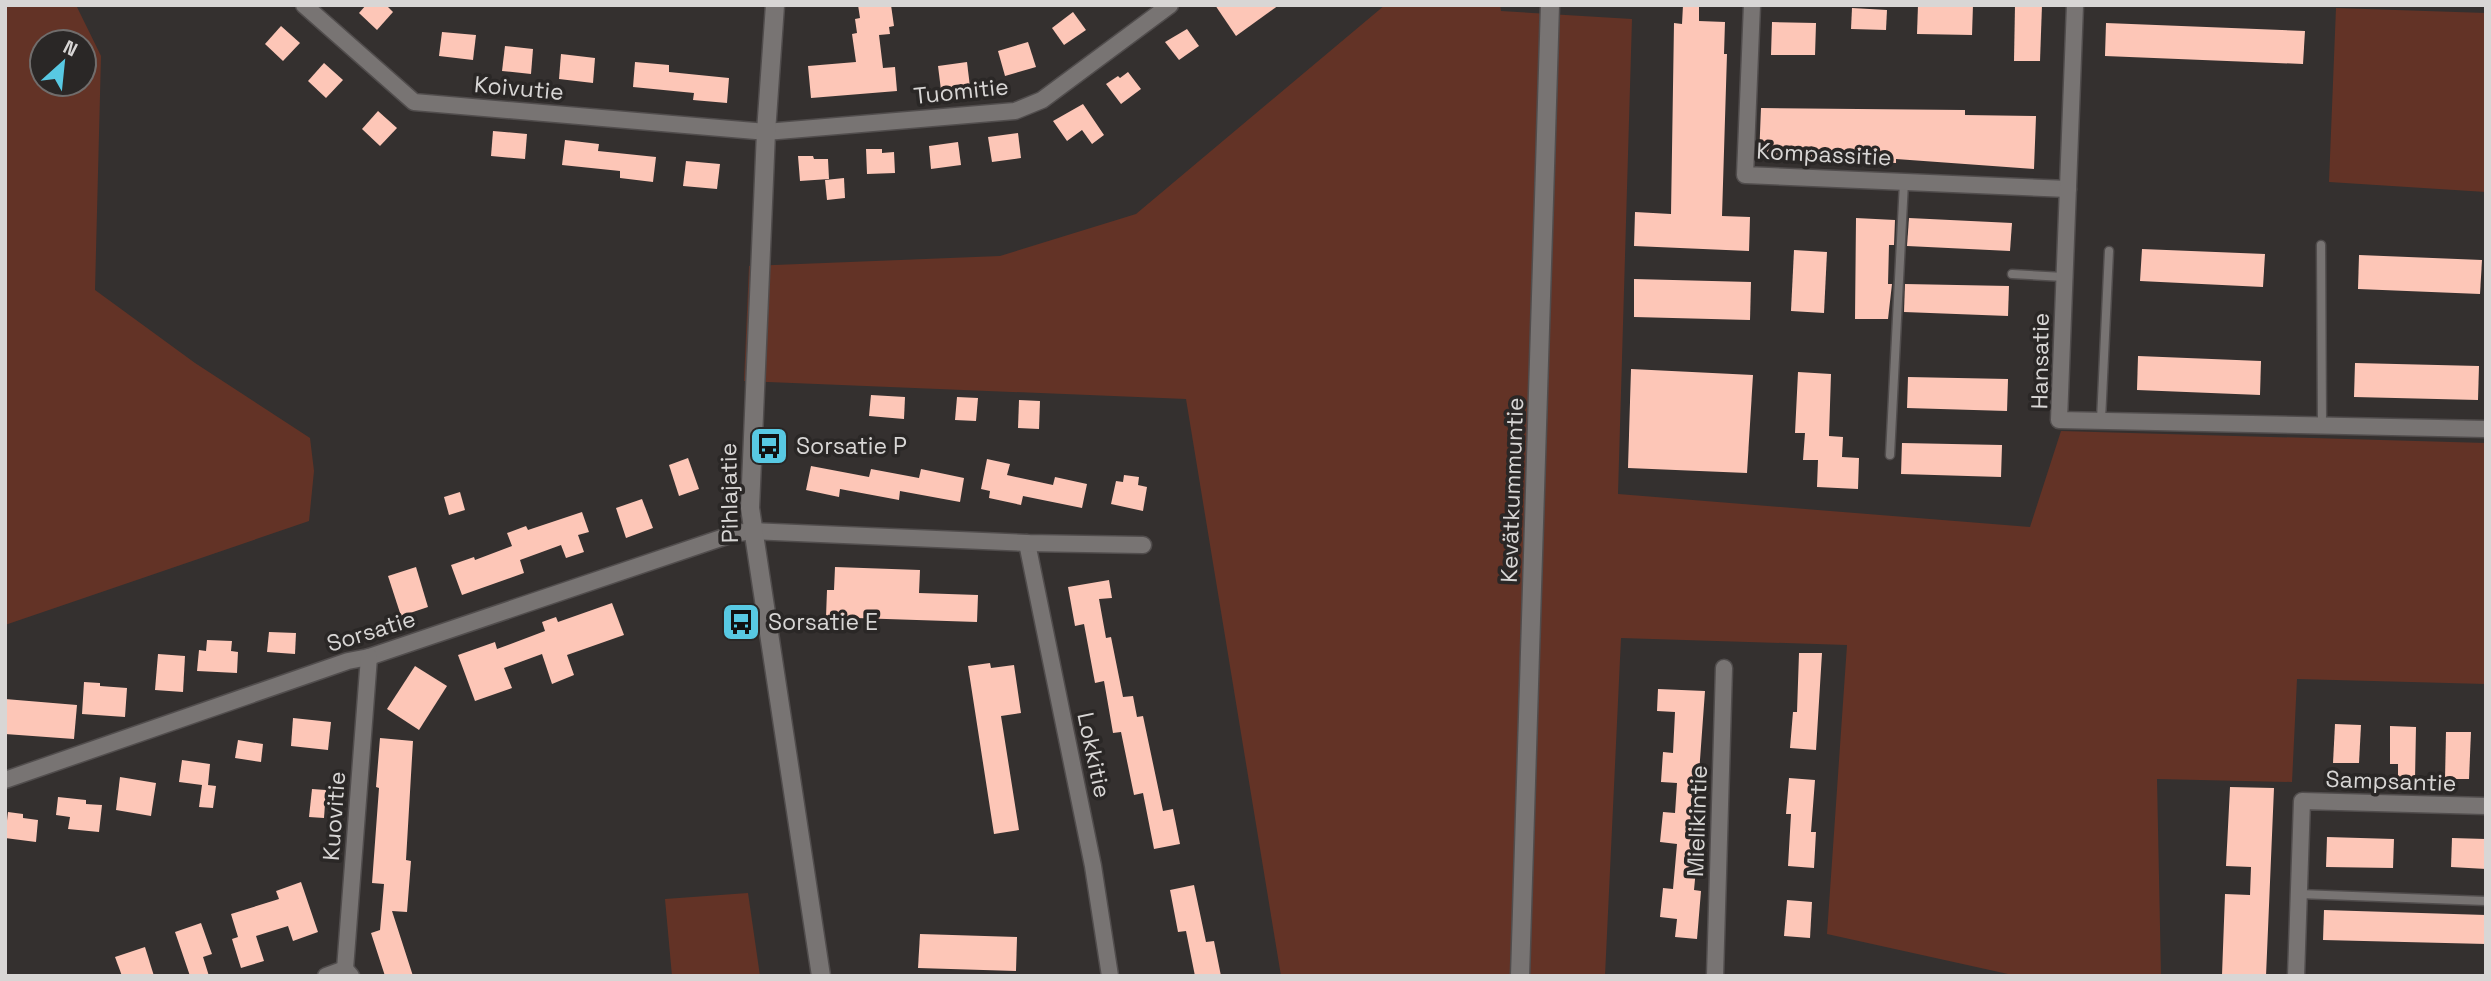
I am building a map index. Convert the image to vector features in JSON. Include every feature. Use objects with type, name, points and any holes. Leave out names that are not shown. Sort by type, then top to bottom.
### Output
[{"type":"street","name":"Koivutie","points":[[304,5],[414,102],[766,132]]},
{"type":"street","name":"Pihlajatie","points":[[775,5],[766,132],[751,531],[821,976]]},
{"type":"street","name":"Tuomitie","points":[[766,132],[1015,110],[1042,100],[1170,5]]},
{"type":"street","name":"Kevätkummuntie","points":[[1520,976],[1550,5]]},
{"type":"street","name":"Kompassitie","points":[[1752,5],[1745,175],[2068,189]]},
{"type":"street","name":"Hansatie","points":[[2075,5],[2059,419],[2486,429]]},
{"type":"street","points":[[751,531],[1027,543],[1143,545]]},
{"type":"street","name":"Sorsatie","points":[[5,780],[348,661],[369,657],[733,534],[751,531]]},
{"type":"street","name":"Lokkitie","points":[[1027,543],[1093,866],[1110,976]]},
{"type":"street","name":"Kuovitie","points":[[348,972],[369,657]]},
{"type":"street","name":"Mielikintie","points":[[1715,976],[1724,668]]},
{"type":"street","name":"Sampsantie","points":[[2296,976],[2302,801],[2486,806]]},
{"type":"street","points":[[326,976],[348,972]]},
{"type":"lane","points":[[1890,455],[1904,182]]},
{"type":"lane","points":[[2321,245],[2322,425]]},
{"type":"lane","points":[[2101,420],[2109,251]]},
{"type":"lane","points":[[2012,274],[2064,276]]},
{"type":"lane","points":[[2299,894],[2486,901]]},
{"type":"shaded area","points":[[5,5],[76,5],[87,28],[28,28],[28,98],[98,98],[98,50],[101,56],[95,290],[195,363],[310,438],[314,471],[309,521],[5,625]]},
{"type":"shaded area","points":[[1385,5],[1500,5],[1501,11],[1632,19],[1618,494],[2030,527],[2061,431],[2486,443],[2486,684],[2297,679],[2292,782],[2157,779],[2161,976],[2017,976],[1827,934],[1847,645],[1621,638],[1605,976],[1281,976],[1186,399],[744,381],[749,266],[1000,256],[1136,214]]},
{"type":"shaded area","points":[[2336,8],[2486,13],[2486,192],[2329,182]]},
{"type":"shaded area","points":[[748,893],[760,976],[672,976],[665,899]]},
{"type":"building","points":[[366,5],[386,5],[393,12],[377,30],[359,13]]},
{"type":"building","points":[[858,5],[891,5],[894,26],[889,27],[890,34],[879,35],[883,68],[895,67],[897,91],[811,98],[808,66],[856,62],[852,34],[857,33],[855,19],[860,18]]},
{"type":"building","points":[[1215,5],[1279,5],[1236,36]]},
{"type":"building","points":[[1683,5],[1699,5],[1699,21],[1725,22],[1724,54],[1727,54],[1722,216],[1750,217],[1749,251],[1634,246],[1635,212],[1671,214],[1674,23],[1682,24]]},
{"type":"building","points":[[1918,5],[1973,5],[1972,35],[1917,34]]},
{"type":"building","points":[[2015,5],[2042,5],[2040,61],[2014,61]]},
{"type":"building","points":[[1852,8],[1887,10],[1886,30],[1851,29]]},
{"type":"building","points":[[1073,12],[1086,30],[1064,45],[1052,28]]},
{"type":"building","points":[[1772,22],[1816,23],[1815,55],[1771,55]]},
{"type":"building","points":[[2106,23],[2305,31],[2303,64],[2105,56]]},
{"type":"building","points":[[281,26],[300,43],[283,61],[265,44]]},
{"type":"building","points":[[1187,29],[1199,46],[1179,60],[1165,42]]},
{"type":"building","points":[[442,32],[476,35],[473,60],[439,56]]},
{"type":"building","points":[[1028,42],[1036,67],[1005,76],[998,51]]},
{"type":"building","points":[[505,46],[533,49],[531,74],[502,71]]},
{"type":"building","points":[[561,54],[595,58],[593,83],[559,79]]},
{"type":"building","points":[[635,62],[669,65],[669,72],[729,78],[727,103],[693,100],[694,93],[633,87]]},
{"type":"building","points":[[967,62],[970,87],[941,90],[938,66]]},
{"type":"building","points":[[324,63],[343,80],[326,98],[308,81]]},
{"type":"building","points":[[1128,72],[1141,89],[1121,104],[1106,84]]},
{"type":"building","points":[[1083,104],[1104,135],[1092,144],[1082,130],[1067,141],[1053,121]]},
{"type":"building","points":[[1761,108],[1965,110],[1965,115],[2036,116],[2034,169],[1896,159],[1896,163],[1759,158]]},
{"type":"building","points":[[378,111],[397,128],[380,146],[362,129]]},
{"type":"building","points":[[493,131],[527,134],[525,159],[491,156]]},
{"type":"building","points":[[1018,133],[1021,158],[992,162],[988,137]]},
{"type":"building","points":[[565,140],[599,144],[598,151],[656,157],[653,182],[620,178],[620,171],[562,165]]},
{"type":"building","points":[[958,142],[961,165],[931,169],[929,146]]},
{"type":"building","points":[[866,149],[882,149],[882,153],[894,152],[895,173],[867,174]]},
{"type":"building","points":[[798,156],[828,159],[829,179],[800,181]]},
{"type":"building","points":[[686,161],[720,164],[717,189],[683,186]]},
{"type":"building","points":[[844,178],[845,198],[827,200],[825,180]]},
{"type":"building","points":[[1856,218],[1895,220],[1894,245],[1889,245],[1888,284],[1892,284],[1888,319],[1855,319]]},
{"type":"building","points":[[1909,218],[2012,223],[2010,251],[1907,246]]},
{"type":"building","points":[[2142,249],[2265,254],[2263,287],[2140,281]]},
{"type":"building","points":[[1794,250],[1827,252],[1824,313],[1791,311]]},
{"type":"building","points":[[2359,255],[2482,260],[2480,294],[2358,289]]},
{"type":"building","points":[[1634,279],[1751,282],[1750,320],[1634,317]]},
{"type":"building","points":[[1905,284],[2009,286],[2008,316],[1904,312]]},
{"type":"building","points":[[2138,356],[2261,361],[2260,395],[2137,390]]},
{"type":"building","points":[[2355,363],[2479,366],[2478,400],[2354,397]]},
{"type":"building","points":[[1631,369],[1753,375],[1747,473],[1628,468]]},
{"type":"building","points":[[1798,372],[1831,374],[1829,436],[1843,437],[1842,457],[1859,458],[1858,489],[1817,487],[1818,460],[1803,460],[1805,433],[1795,433]]},
{"type":"building","points":[[1908,377],[2008,379],[2007,411],[1907,408]]},
{"type":"building","points":[[871,395],[905,397],[904,419],[869,416]]},
{"type":"building","points":[[957,397],[978,398],[976,421],[955,420]]},
{"type":"building","points":[[1019,400],[1040,401],[1039,429],[1018,428]]},
{"type":"building","points":[[1902,443],[2002,445],[2001,477],[1901,474]]},
{"type":"building","points":[[688,458],[699,489],[679,496],[669,465]]},
{"type":"building","points":[[987,459],[1010,464],[1007,475],[1053,485],[1055,477],[1087,484],[1082,508],[1023,496],[1021,505],[989,498],[990,491],[981,489]]},
{"type":"building","points":[[811,466],[869,477],[871,469],[919,478],[921,469],[964,478],[960,502],[900,491],[899,500],[840,489],[839,497],[806,490]]},
{"type":"building","points":[[1124,475],[1139,477],[1138,485],[1147,487],[1143,511],[1111,504],[1116,481],[1123,482]]},
{"type":"building","points":[[460,492],[465,510],[449,515],[444,497]]},
{"type":"building","points":[[642,499],[653,528],[626,538],[616,508]]},
{"type":"building","points":[[582,512],[589,532],[578,535],[584,552],[566,558],[561,545],[520,560],[524,573],[462,595],[451,565],[474,557],[475,560],[512,546],[507,533],[526,526],[528,530]]},
{"type":"building","points":[[416,567],[428,607],[401,616],[388,576]]},
{"type":"building","points":[[835,567],[920,570],[919,593],[978,595],[977,622],[826,617],[827,590],[834,590]]},
{"type":"building","points":[[1109,580],[1112,598],[1099,599],[1106,638],[1111,637],[1123,697],[1133,696],[1137,717],[1143,716],[1163,811],[1173,809],[1180,844],[1154,849],[1143,793],[1134,795],[1121,732],[1113,733],[1104,681],[1095,683],[1084,624],[1075,626],[1068,587]]},
{"type":"building","points":[[612,603],[624,635],[567,655],[574,675],[552,684],[542,654],[504,668],[512,688],[475,701],[458,655],[495,642],[497,649],[545,631],[542,622],[556,617],[558,622]]},
{"type":"building","points":[[269,632],[296,633],[295,654],[267,652]]},
{"type":"building","points":[[207,640],[232,641],[231,651],[238,652],[237,673],[197,671],[199,650],[206,651]]},
{"type":"building","points":[[1799,653],[1822,653],[1816,750],[1790,748],[1793,712],[1797,712]]},
{"type":"building","points":[[158,654],[185,656],[183,692],[155,690]]},
{"type":"building","points":[[990,663],[991,668],[1014,665],[1021,713],[1001,716],[1019,830],[994,834],[968,666]]},
{"type":"building","points":[[415,666],[447,686],[419,730],[387,709]]},
{"type":"building","points":[[84,682],[127,688],[125,717],[82,714]]},
{"type":"building","points":[[1658,689],[1705,691],[1696,815],[1701,816],[1694,890],[1701,891],[1697,939],[1675,937],[1677,919],[1660,917],[1663,888],[1673,889],[1677,844],[1660,842],[1663,812],[1675,813],[1677,783],[1661,782],[1663,752],[1673,753],[1675,712],[1657,711]]},
{"type":"building","points":[[5,699],[77,705],[74,739],[5,734]]},
{"type":"building","points":[[293,718],[331,722],[328,750],[291,746]]},
{"type":"building","points":[[2335,724],[2361,725],[2359,763],[2333,763]]},
{"type":"building","points":[[2390,726],[2416,727],[2415,779],[2398,778],[2398,764],[2390,764]]},
{"type":"building","points":[[2446,732],[2471,732],[2469,779],[2445,779]]},
{"type":"building","points":[[380,738],[413,741],[406,860],[411,861],[407,912],[392,911],[413,976],[385,976],[371,933],[380,930],[384,884],[372,883]]},
{"type":"building","points":[[238,740],[263,744],[261,762],[235,758]]},
{"type":"building","points":[[182,760],[210,764],[208,785],[216,786],[213,808],[199,807],[202,785],[179,782]]},
{"type":"building","points":[[120,777],[156,783],[151,816],[116,810]]},
{"type":"building","points":[[1789,778],[1815,780],[1811,832],[1816,832],[1814,868],[1788,866],[1791,814],[1786,814]]},
{"type":"building","points":[[2230,787],[2274,788],[2266,976],[2222,975],[2225,894],[2250,895],[2251,867],[2226,866]]},
{"type":"building","points":[[312,789],[326,790],[324,818],[309,817]]},
{"type":"building","points":[[58,797],[102,805],[99,832],[68,829],[70,817],[56,815]]},
{"type":"building","points":[[8,812],[38,820],[36,842],[5,838]]},
{"type":"building","points":[[2327,837],[2394,839],[2393,868],[2326,867]]},
{"type":"building","points":[[2452,838],[2486,839],[2486,869],[2451,867]]},
{"type":"building","points":[[301,882],[318,932],[293,941],[288,926],[256,936],[264,961],[241,968],[232,939],[238,937],[231,914],[279,899],[276,891]]},
{"type":"building","points":[[1194,885],[1206,942],[1214,941],[1221,976],[1195,976],[1186,931],[1178,932],[1170,890]]},
{"type":"building","points":[[1787,900],[1812,902],[1810,938],[1784,936]]},
{"type":"building","points":[[2324,910],[2486,915],[2486,944],[2323,940]]},
{"type":"building","points":[[201,923],[212,954],[203,957],[209,976],[190,976],[175,932]]},
{"type":"building","points":[[920,934],[1017,937],[1016,971],[918,968]]},
{"type":"building","points":[[145,947],[154,976],[122,976],[115,957]]},
{"type":"place","name":"Sorsatie P","points":[[769,446]]},
{"type":"place","name":"Sorsatie E","points":[[741,622]]}]
